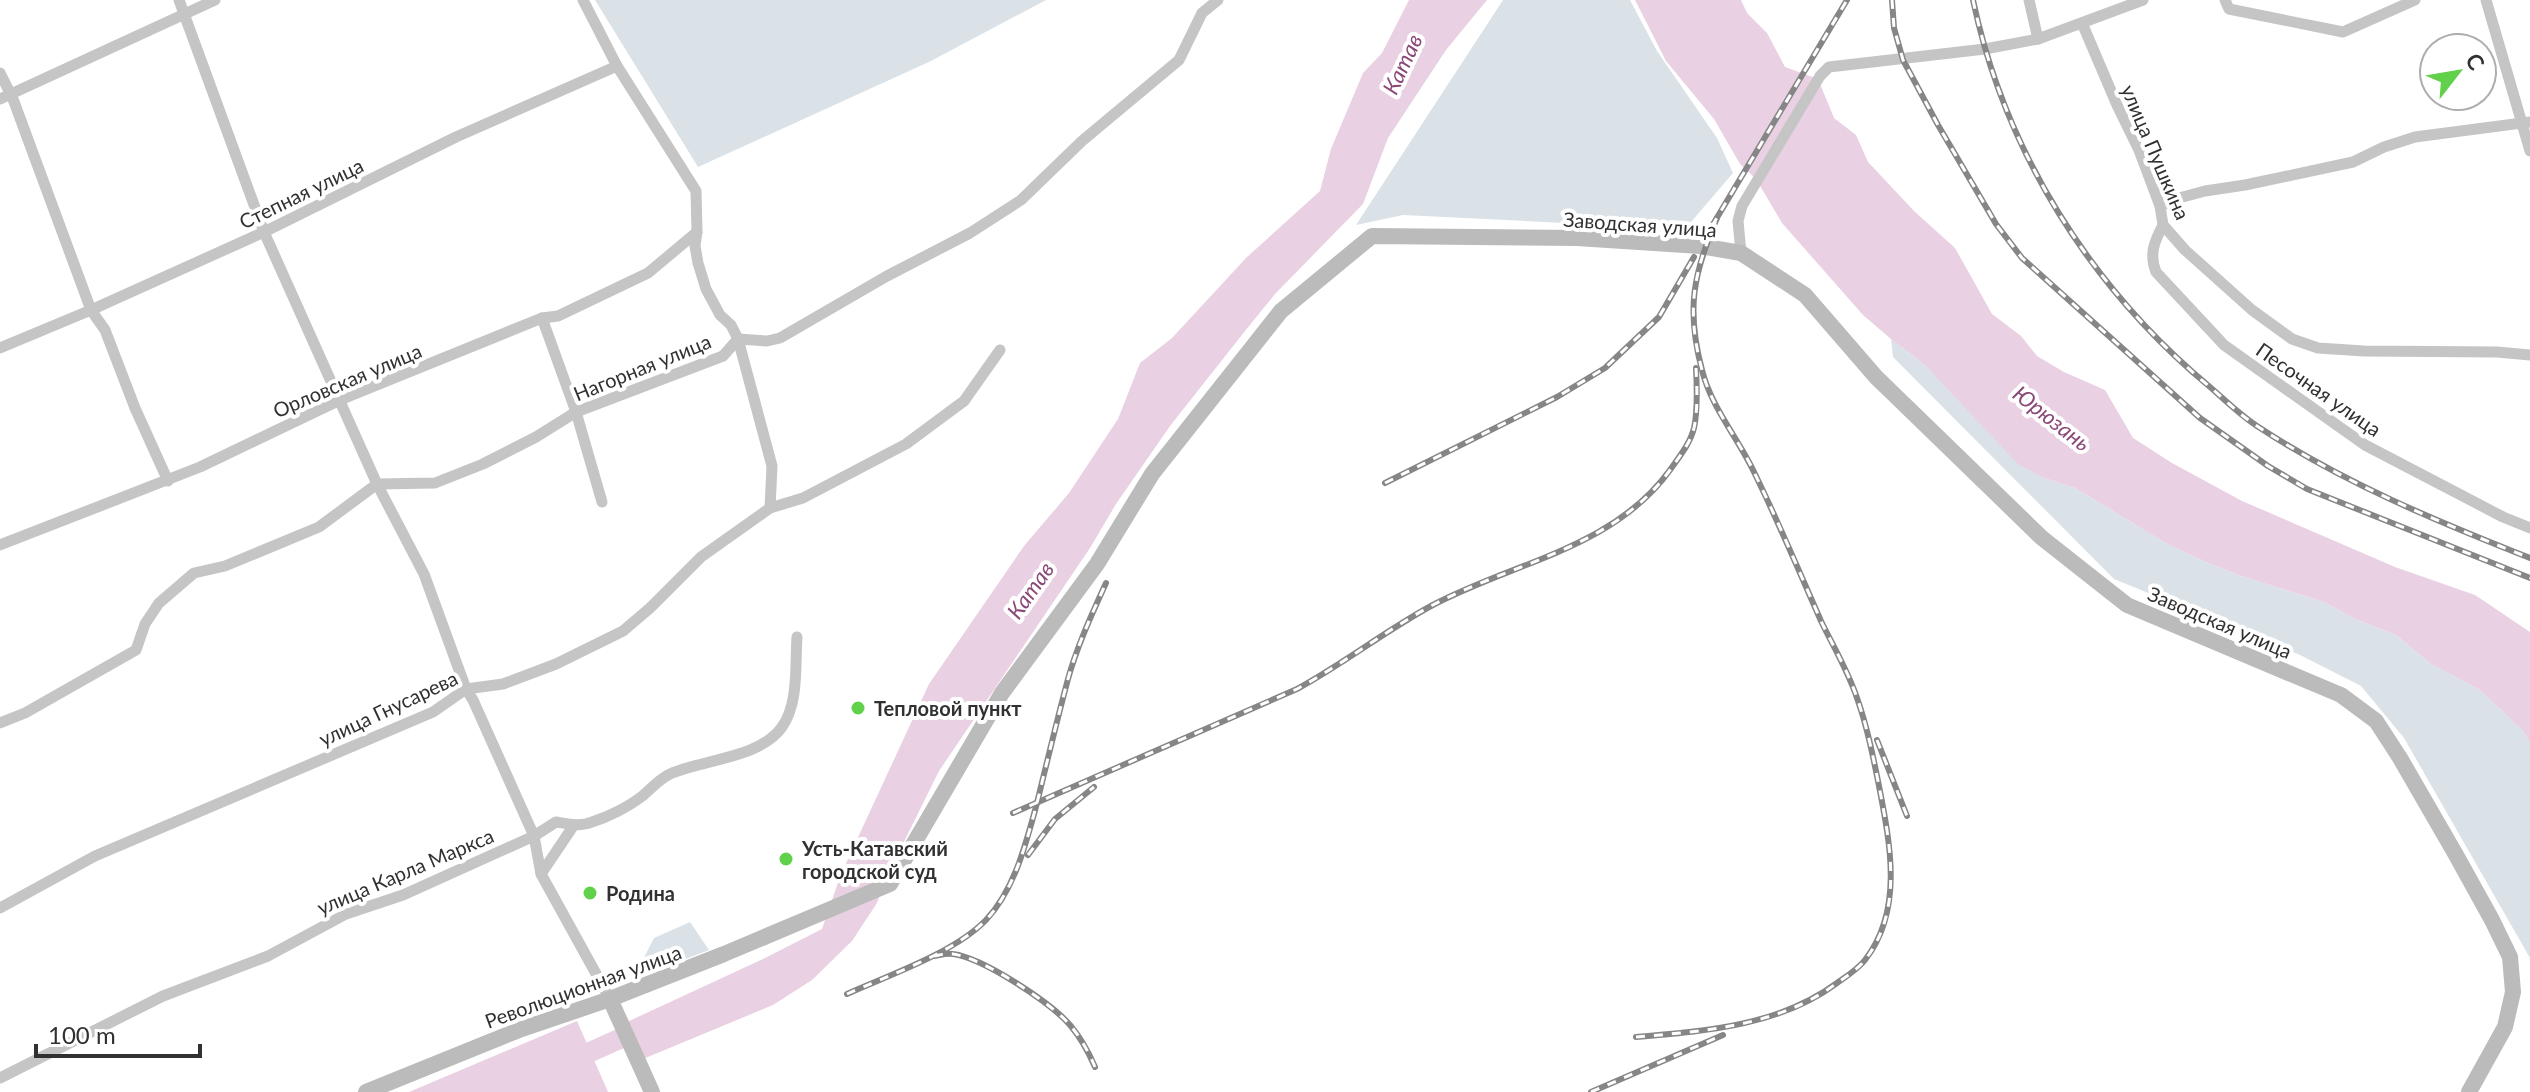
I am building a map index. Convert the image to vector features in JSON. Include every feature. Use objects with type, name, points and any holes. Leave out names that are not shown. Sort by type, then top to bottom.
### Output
[{"type":"street","points":[[179,0],[264,232],[377,484],[424,574],[466,689],[534,836],[541,874],[610,999],[652,1092]]},
{"type":"street","points":[[5,97],[215,0]]},
{"type":"street","points":[[583,0],[617,66],[696,191],[695,246],[706,289],[738,339],[772,466],[770,508]]},
{"type":"street","name":"Нагорная улица","points":[[377,484],[435,483],[483,464],[576,412],[723,356],[738,339],[767,341],[780,338],[1006,211],[1082,141],[1179,60],[1202,13],[1218,0]]},
{"type":"street","points":[[2029,0],[2038,39]]},
{"type":"street","points":[[1741,253],[1738,221],[1742,206],[1820,76],[1829,67],[1985,49],[2038,39],[2143,0]]},
{"type":"street","points":[[2225,0],[2229,9],[2343,32],[2415,0]]},
{"type":"street","points":[[2486,0],[2526,123],[2530,151]]},
{"type":"street","name":"улица Пушкина","points":[[2082,23],[2139,150],[2160,206],[2163,225],[2221,283],[2292,339],[2318,348],[2530,355]]},
{"type":"street","name":"Степная улица","points":[[0,348],[264,232],[456,137],[617,66]]},
{"type":"street","points":[[0,73],[5,97],[91,310],[105,330],[168,481]]},
{"type":"street","points":[[2160,206],[2205,191],[2353,162],[2415,137],[2526,123]]},
{"type":"street","name":"Песочная улица","points":[[2163,225],[2154,243],[2151,260],[2156,272],[2224,345],[2365,445],[2530,528]]},
{"type":"street","name":"Орловская улица","points":[[0,545],[168,481],[340,400],[542,318],[558,316],[648,273],[697,232]]},
{"type":"street","name":"Заводская улица","points":[[890,884],[1002,693],[1097,564],[1152,474],[1281,311],[1372,236],[1577,238],[1700,246],[1741,253],[1805,295],[1876,377],[2042,538],[2127,605],[2341,695],[2376,721],[2456,855],[2510,957],[2513,992],[2505,1027],[2469,1092]]},
{"type":"street","points":[[542,318],[576,412],[602,502]]},
{"type":"street","name":"улица Гнусарева","points":[[0,908],[95,856],[433,712],[466,689],[503,684],[556,664],[623,631],[701,557],[770,508],[803,498],[906,444],[964,401],[1000,350]]},
{"type":"street","points":[[0,723],[25,713],[136,650],[145,624],[159,603],[194,573],[225,566],[319,527],[377,484]]},
{"type":"street","name":"улица Карла Маркса","points":[[0,1078],[163,996],[268,956],[346,914],[403,895],[534,836],[556,822],[590,824],[638,799],[667,775],[703,763],[732,758],[764,742],[781,728],[792,703],[797,637]]},
{"type":"street","points":[[541,874],[574,825]]},
{"type":"street","name":"Революционная улица","points":[[366,1092],[519,1030],[610,999],[890,884]]},
{"type":"shaded area","points":[[595,0],[1046,0],[931,61],[698,167]]},
{"type":"shaded area","points":[[1503,0],[1630,0],[1657,51],[1717,138],[1733,173],[1685,229],[1403,215],[1356,225]]},
{"type":"shaded area","points":[[1891,339],[1925,365],[2044,478],[2075,488],[2169,545],[2204,561],[2324,602],[2355,619],[2396,635],[2431,664],[2480,690],[2523,731],[2530,743],[2530,958],[2404,738],[2361,686],[2300,655],[2114,579],[1893,357]]},
{"type":"shaded area","points":[[690,922],[709,950],[633,979],[654,938]]},
{"type":"water","points":[[1409,0],[1487,0],[1446,50],[1388,138],[1363,204],[1275,294],[1170,426],[1116,504],[1090,548],[939,771],[877,903],[852,941],[812,980],[773,1005],[643,1059],[627,1022],[822,929],[841,874],[929,684],[1024,546],[1069,493],[1118,419],[1140,363],[1172,338],[1246,258],[1320,191],[1331,149],[1363,73],[1382,53]]},
{"type":"water","name":"Юрюзань","points":[[1635,0],[1741,0],[1747,13],[1767,33],[1785,67],[1818,79],[1834,118],[1856,135],[1868,162],[1914,211],[1955,248],[1992,314],[2021,336],[2037,356],[2105,390],[2133,438],[2242,501],[2395,567],[2475,595],[2530,632],[2530,743],[2523,731],[2480,690],[2431,664],[2396,635],[2355,619],[2324,602],[2204,561],[2169,545],[2075,488],[2044,478],[2018,464],[1925,365],[1863,315],[1782,223],[1756,179],[1740,164],[1714,119],[1666,61]]},
{"type":"water","points":[[577,1021],[608,1092],[409,1092]]},
{"type":"waterway","name":"Катав","points":[[564,1092],[570,1061],[644,1028]]},
{"type":"railway","points":[[1712,226],[1847,0]]},
{"type":"railway","points":[[1892,0],[1894,28],[1903,60],[1996,224],[2022,258],[2200,418],[2268,466],[2307,489],[2530,578]]},
{"type":"railway","points":[[1973,0],[1987,56],[2007,111],[2031,163],[2091,261],[2127,306],[2167,348],[2245,417],[2289,446],[2390,499],[2530,558]]},
{"type":"railway","points":[[1636,1037],[1741,1024],[1791,1009],[1815,997],[1865,960],[1877,941],[1889,898],[1891,876],[1887,830],[1872,752],[1857,698],[1763,490],[1712,397],[1702,370],[1694,329],[1694,292],[1702,257],[1717,218]]},
{"type":"railway","points":[[1385,483],[1557,397],[1605,368],[1659,317],[1694,257]]},
{"type":"railway","points":[[1013,813],[1297,689],[1431,606],[1560,551],[1620,518],[1647,497],[1690,439],[1696,414],[1696,368]]},
{"type":"railway","points":[[847,994],[957,943],[986,920],[1005,894],[1028,834],[1072,667],[1106,583]]},
{"type":"railway","points":[[1877,740],[1907,816]]},
{"type":"railway","points":[[1028,855],[1055,819],[1094,787]]},
{"type":"railway","points":[[934,956],[951,954],[966,957],[1032,993],[1070,1025],[1095,1067]]},
{"type":"railway","points":[[1591,1092],[1723,1035]]},
{"type":"place","name":"Тепловой пункт","points":[[858,708]]},
{"type":"place","name":"Усть-Катавский городской суд","points":[[786,859]]},
{"type":"place","name":"Родина","points":[[590,893]]}]
